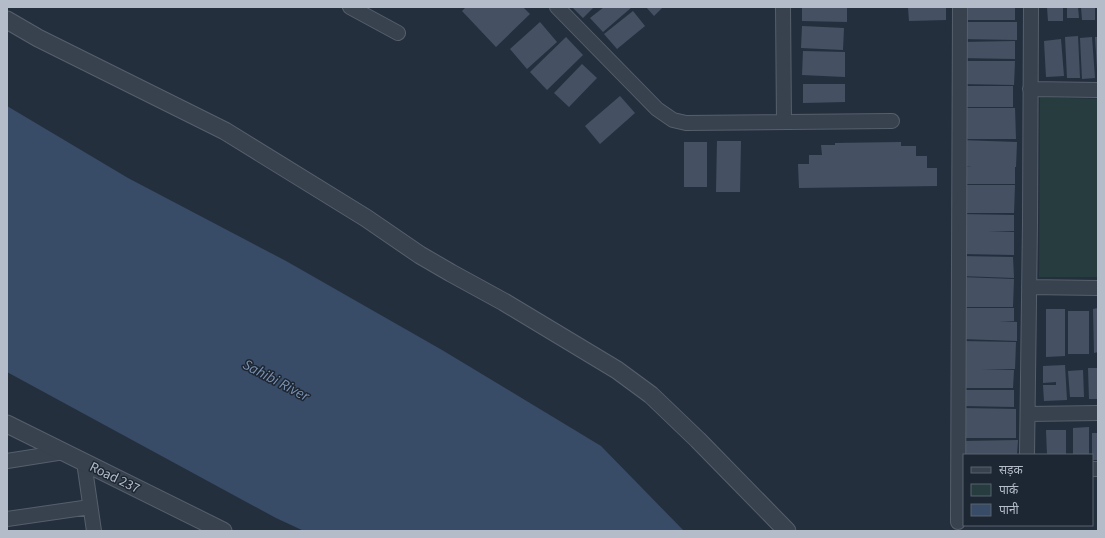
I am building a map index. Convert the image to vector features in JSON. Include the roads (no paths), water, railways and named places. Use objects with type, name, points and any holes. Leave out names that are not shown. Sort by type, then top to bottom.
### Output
[{"type":"street","points":[[557,7],[657,109],[673,120],[686,123],[892,121]]},
{"type":"street","points":[[783,7],[784,122]]},
{"type":"street","points":[[958,522],[960,7]]},
{"type":"street","points":[[1027,454],[1031,7]]},
{"type":"street","points":[[354,8],[398,33]]},
{"type":"street","points":[[7,20],[38,38],[225,131],[366,218],[420,255],[504,302],[618,370],[651,395],[698,440],[787,531]]},
{"type":"street","points":[[1030,89],[1098,90]]},
{"type":"street","points":[[1029,287],[1098,288]]},
{"type":"street","points":[[1028,414],[1098,413]]},
{"type":"street","name":"Road 237","points":[[7,424],[223,531]]},
{"type":"street","points":[[7,461],[64,452]]},
{"type":"street","points":[[84,462],[94,531]]},
{"type":"street","points":[[7,519],[90,507]]},
{"type":"water","name":"Sahibi River","points":[[7,106],[128,178],[286,261],[442,350],[601,446],[684,531],[304,531],[276,518],[7,372]]}]
